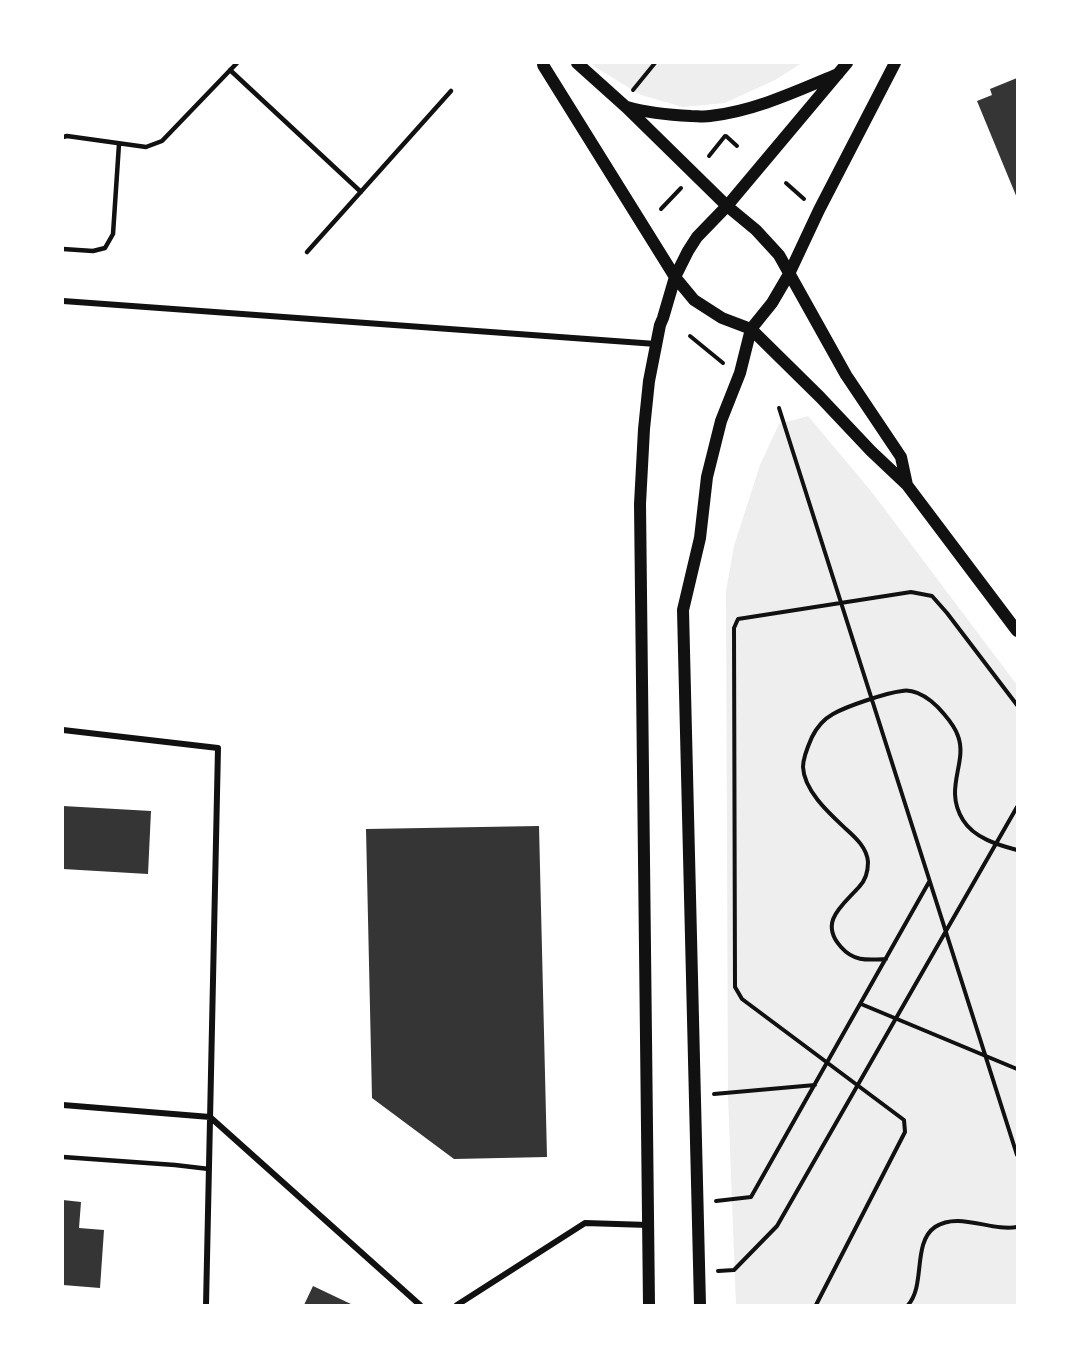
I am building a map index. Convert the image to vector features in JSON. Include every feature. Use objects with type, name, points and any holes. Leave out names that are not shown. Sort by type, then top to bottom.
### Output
[{"type":"main road","points":[[544,63],[543,65],[675,277],[694,300],[722,318],[751,329],[820,397],[871,452],[907,485],[1017,632]]},
{"type":"main road","points":[[577,63],[627,101],[727,206],[756,230],[779,255],[846,375],[901,457],[907,485]]},
{"type":"main road","points":[[649,1305],[640,504],[649,381],[660,325],[675,277],[688,251],[697,237],[727,206],[847,63]]},
{"type":"main road","points":[[700,1305],[682,610],[700,538],[707,477],[721,420],[740,373],[751,329],[772,303],[789,274],[819,210],[895,63]]},
{"type":"main road","points":[[627,101],[655,114],[709,116],[745,109],[776,99],[839,74]]},
{"type":"street","points":[[63,301],[656,344]]},
{"type":"street","points":[[63,730],[218,748],[206,1305]]},
{"type":"street","points":[[63,1106],[210,1117],[420,1305]]},
{"type":"street","points":[[457,1305],[585,1223],[648,1225]]},
{"type":"lane","points":[[63,136],[146,147],[162,141],[237,63]]},
{"type":"lane","points":[[230,70],[361,192]]},
{"type":"lane","points":[[307,252],[451,91]]},
{"type":"lane","points":[[63,249],[93,251],[105,248],[113,234],[119,144]]},
{"type":"lane","points":[[63,1157],[209,1169]]},
{"type":"path","points":[[627,101],[655,63]]},
{"type":"path","points":[[722,127],[725,136],[737,146]]},
{"type":"path","points":[[709,156],[725,136]]},
{"type":"path","points":[[786,183],[807,201]]},
{"type":"path","points":[[661,208],[681,188]]},
{"type":"path","points":[[690,336],[724,364]]},
{"type":"path","points":[[779,408],[1017,1155]]},
{"type":"path","points":[[816,1305],[905,1132],[904,1120],[742,999],[735,987],[734,628],[738,620],[842,603],[911,592],[932,596],[1017,705]]},
{"type":"path","points":[[886,959],[854,958],[837,943],[832,930],[837,911],[843,902],[861,886],[867,873],[868,862],[862,845],[818,800],[807,783],[803,767],[806,751],[819,725],[833,714],[872,699],[904,690],[921,694],[935,704],[952,723],[959,738],[960,754],[954,788],[956,802],[963,820],[972,832],[995,844],[1017,850]]},
{"type":"path","points":[[699,1272],[734,1270],[777,1226],[1017,807]]},
{"type":"path","points":[[714,1201],[751,1197],[929,881]]},
{"type":"path","points":[[861,1004],[1017,1069]]},
{"type":"path","points":[[714,1094],[815,1085]]},
{"type":"path","points":[[908,1305],[916,1291],[924,1240],[936,1226],[957,1221],[997,1227],[1017,1227]]},
{"type":"shaded area","points":[[591,63],[802,63],[775,80],[725,103],[683,107],[641,95]]},
{"type":"shaded area","points":[[808,416],[871,491],[1017,685],[1017,1305],[736,1305],[728,1097],[726,591],[734,546],[760,465],[779,424]]},
{"type":"building","points":[[1017,78],[1017,198],[977,101],[992,95],[990,89]]},
{"type":"building","points":[[63,806],[151,811],[148,874],[63,869]]},
{"type":"building","points":[[539,826],[547,1157],[454,1159],[372,1098],[366,829]]},
{"type":"building","points":[[63,1200],[81,1202],[79,1228],[104,1230],[100,1288],[63,1285]]},
{"type":"building","points":[[313,1286],[353,1305],[304,1305]]}]
